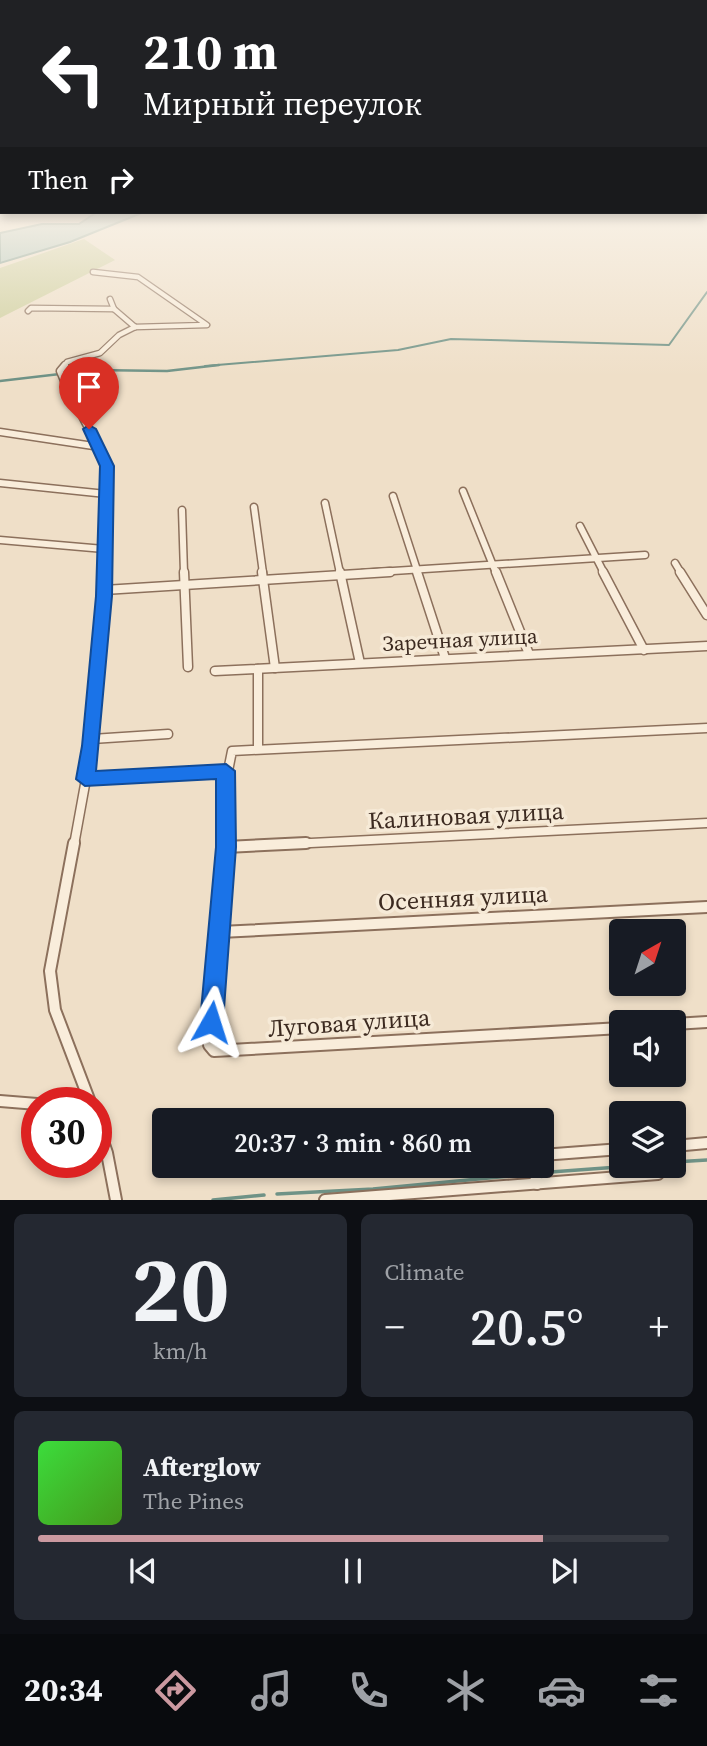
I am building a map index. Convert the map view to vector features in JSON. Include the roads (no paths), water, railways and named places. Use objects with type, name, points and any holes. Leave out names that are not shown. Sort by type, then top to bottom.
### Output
[{"type":"street","points":[[84,1087],[55,1010],[50,971],[92,739],[104,590],[107,466],[100,447],[67,393],[60,371],[67,362],[100,353],[119,335],[135,327],[207,325],[138,277],[93,272]]},
{"type":"street","points":[[110,299],[114,309],[135,327]]},
{"type":"street","points":[[28,311],[31,308],[114,309]]},
{"type":"street","points":[[0,432],[100,447]]},
{"type":"street","points":[[0,482],[106,494]]},
{"type":"street","points":[[463,491],[528,654]]},
{"type":"street","points":[[393,496],[444,658]]},
{"type":"street","points":[[325,503],[360,663]]},
{"type":"street","points":[[254,507],[275,668]]},
{"type":"street","points":[[182,510],[188,667]]},
{"type":"street","points":[[580,526],[644,650]]},
{"type":"street","points":[[0,540],[104,549]]},
{"type":"street","points":[[104,590],[645,555]]},
{"type":"street","points":[[675,563],[707,615]]},
{"type":"street","name":"Заречная улица","points":[[215,671],[707,646]]},
{"type":"street","points":[[258,669],[258,749],[707,729]]},
{"type":"street","points":[[92,739],[168,734]]},
{"type":"street","name":"Луговая улица","points":[[258,749],[232,751],[226,771],[226,847],[209,1045],[214,1051],[609,1029]]},
{"type":"street","points":[[85,779],[226,771]]},
{"type":"street","name":"Калиновая улица","points":[[226,847],[707,823]]},
{"type":"street","name":"Осенняя улица","points":[[220,932],[707,907]]},
{"type":"street","points":[[686,1023],[707,1022]]},
{"type":"street","points":[[0,1101],[21,1103]]},
{"type":"street","points":[[686,1145],[707,1143]]},
{"type":"street","points":[[554,1154],[609,1150]]},
{"type":"street","points":[[112,1178],[116,1200]]},
{"type":"street","points":[[536,1178],[537,1184]]},
{"type":"street","points":[[325,1200],[610,1178]]},
{"type":"waterway","points":[[205,366],[398,350],[451,339],[669,345],[707,292]]},
{"type":"waterway","points":[[0,381],[94,370],[167,371],[219,365]]},
{"type":"waterway","points":[[686,1161],[707,1160]]},
{"type":"waterway","points":[[554,1172],[609,1168]]},
{"type":"waterway","points":[[277,1194],[373,1189],[489,1178]]},
{"type":"waterway","points":[[213,1200],[264,1195]]}]
